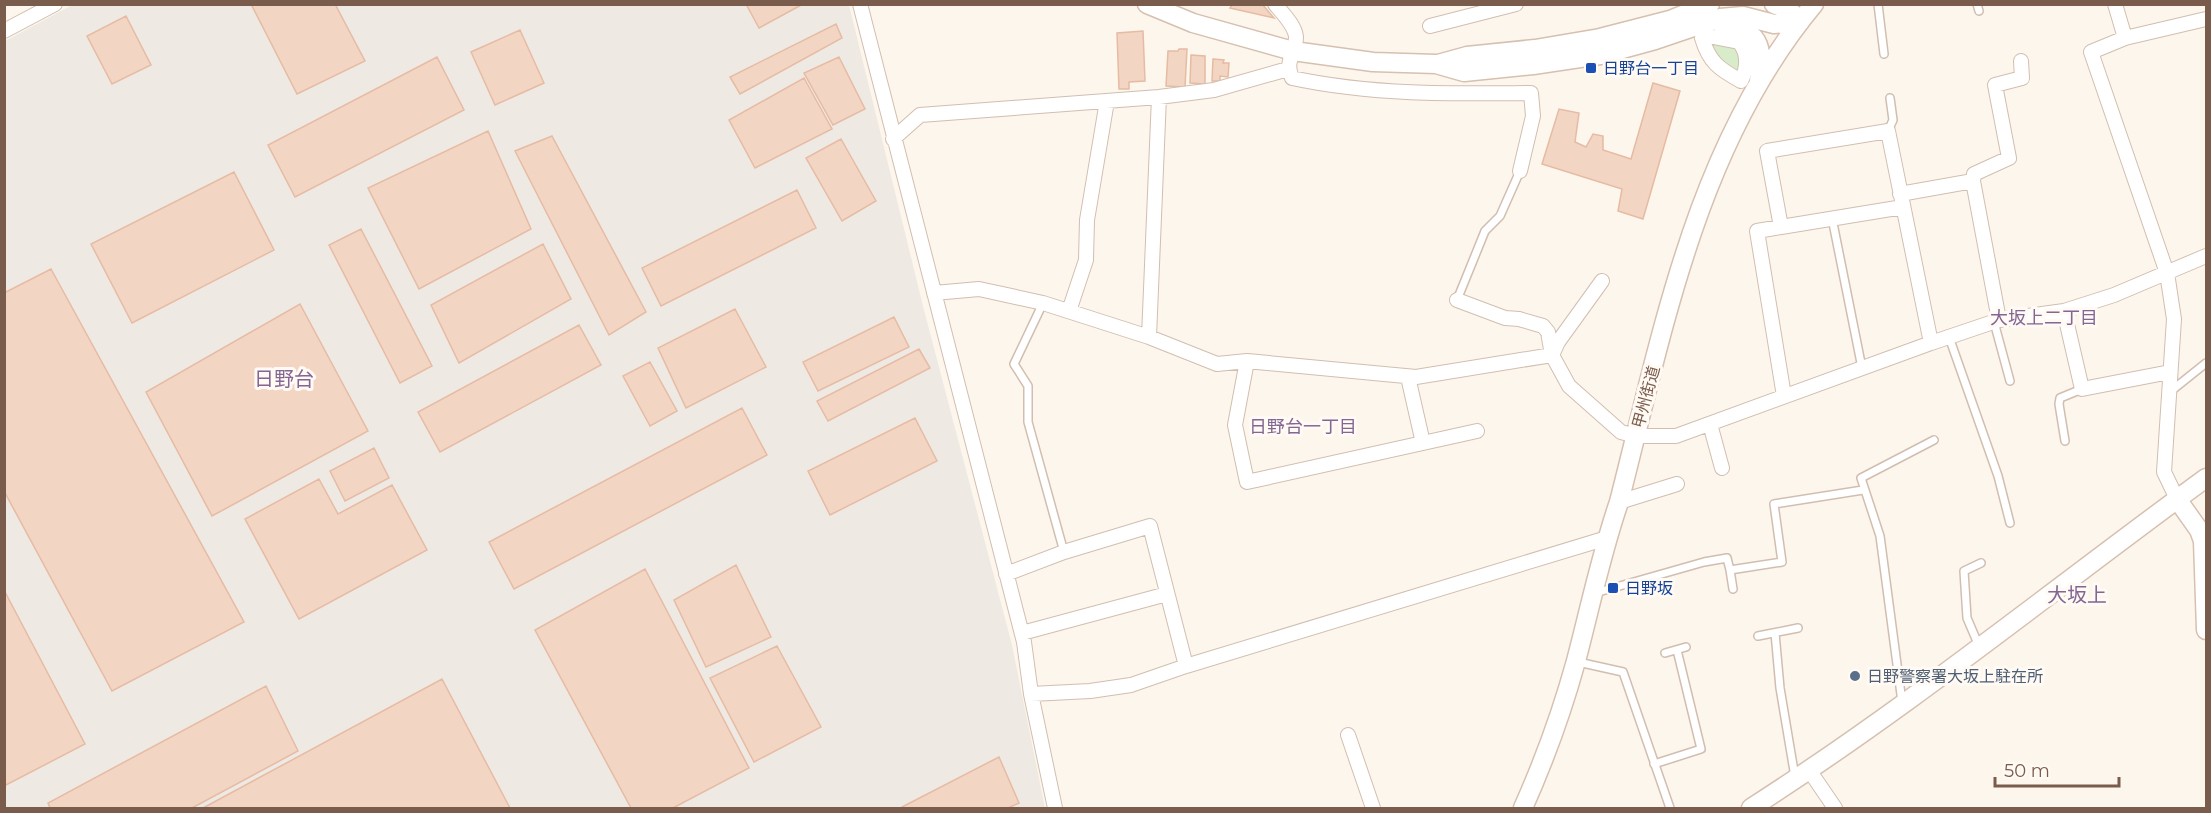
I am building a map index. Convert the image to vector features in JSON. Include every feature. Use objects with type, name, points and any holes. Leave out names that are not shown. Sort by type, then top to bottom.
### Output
[{"type":"street","points":[[4,31],[30,10],[55,4]]},
{"type":"street","points":[[860,4],[1022,633],[1031,694],[1054,808]]},
{"type":"street","points":[[1147,4],[1290,60],[1436,64],[1464,72],[1600,55],[1655,40],[1700,17],[1743,16],[1774,24],[1800,22],[1796,15],[1774,4]]},
{"type":"street","points":[[1275,4],[1296,35],[1290,60],[1292,78],[1371,90],[1447,94],[1531,93],[1533,116],[1520,171]]},
{"type":"street","points":[[1430,26],[1516,4]]},
{"type":"street","name":"甲州街道","points":[[1523,808],[1560,716],[1692,233],[1718,164],[1759,83],[1814,4]]},
{"type":"street","points":[[2115,4],[2125,38]]},
{"type":"street","points":[[1700,17],[1736,26],[1749,34],[1760,47],[1762,63],[1759,83]]},
{"type":"street","points":[[2206,19],[2125,38],[2091,52],[2167,273],[2174,319],[2164,472],[2177,499],[2199,530],[2203,541],[2206,630]]},
{"type":"street","points":[[893,139],[920,116],[1040,108],[1214,90],[1290,60]]},
{"type":"street","points":[[1996,321],[1972,181],[1974,174],[2009,158],[1995,84],[2022,78],[2021,61]]},
{"type":"street","points":[[1149,337],[1159,97]]},
{"type":"street","points":[[1069,311],[1086,260],[1087,220],[1107,101]]},
{"type":"street","points":[[1781,227],[1767,151],[1888,131],[1930,343]]},
{"type":"street","points":[[1784,396],[1756,231],[1833,219],[1972,181]]},
{"type":"street","points":[[1457,300],[1505,318],[1519,319],[1543,326],[1548,332],[1552,355],[1569,386],[1621,432],[1636,436],[1676,436],[1996,321],[2064,311],[2114,295],[2206,256]]},
{"type":"street","points":[[1552,355],[1558,342],[1602,281]]},
{"type":"street","points":[[934,293],[980,289],[1043,303],[1149,337],[1218,364],[1246,361],[1416,377],[1552,355]]},
{"type":"street","points":[[2064,311],[2082,389],[2170,372]]},
{"type":"street","points":[[1246,361],[1235,425],[1247,482],[1477,431]]},
{"type":"street","points":[[1408,377],[1422,443]]},
{"type":"street","points":[[1710,424],[1722,468]]},
{"type":"street","points":[[1751,808],[1902,705],[1978,646],[2206,478]]},
{"type":"street","points":[[1619,502],[1677,484]]},
{"type":"street","points":[[1006,574],[1064,552],[1150,526],[1186,666]]},
{"type":"street","points":[[1031,694],[1090,691],[1131,685],[1186,666],[1607,538]]},
{"type":"street","points":[[1022,633],[1167,594]]},
{"type":"street","points":[[1348,735],[1373,808]]},
{"type":"street","points":[[1802,775],[1834,808]]},
{"type":"lane","points":[[1878,4],[1884,54]]},
{"type":"lane","points":[[1888,131],[1893,120],[1890,98]]},
{"type":"lane","points":[[1457,300],[1485,231],[1500,216],[1520,171]]},
{"type":"lane","points":[[1833,219],[1862,368]]},
{"type":"lane","points":[[1043,303],[1014,364],[1028,386],[1029,422],[1064,552]]},
{"type":"lane","points":[[1996,321],[2010,381]]},
{"type":"lane","points":[[1949,337],[1998,476],[2010,524]]},
{"type":"lane","points":[[2169,392],[2206,363]]},
{"type":"lane","points":[[2065,441],[2060,398],[2082,389]]},
{"type":"lane","points":[[1902,705],[1880,536],[1861,478],[1934,440]]},
{"type":"lane","points":[[1730,570],[1782,562],[1774,504],[1863,489]]},
{"type":"lane","points":[[1593,594],[1726,558],[1733,589]]},
{"type":"lane","points":[[1978,646],[1967,618],[1964,571],[1981,563]]},
{"type":"lane","points":[[1758,636],[1798,628]]},
{"type":"lane","points":[[1775,633],[1780,688],[1802,775]]},
{"type":"lane","points":[[1665,653],[1686,647]]},
{"type":"lane","points":[[1654,764],[1701,749],[1677,650]]},
{"type":"lane","points":[[1576,661],[1623,672],[1669,808]]},
{"type":"shaded area","points":[[74,4],[849,5],[924,310],[1012,645],[1045,808],[5,808],[5,41]]},
{"type":"green space","points":[[1709,44],[1736,45],[1744,61],[1738,73],[1725,66]]},
{"type":"building","points":[[251,4],[335,4],[365,61],[297,94]]},
{"type":"building","points":[[746,4],[803,4],[759,28]]},
{"type":"building","points":[[1233,4],[1262,4],[1274,18],[1230,8]]},
{"type":"building","points":[[126,16],[151,65],[112,84],[87,36]]},
{"type":"building","points":[[836,24],[842,38],[740,94],[730,77]]},
{"type":"building","points":[[520,30],[544,83],[495,105],[471,52]]},
{"type":"building","points":[[1143,31],[1145,81],[1129,82],[1129,89],[1119,89],[1117,33]]},
{"type":"building","points":[[1187,49],[1185,87],[1166,86],[1168,51]]},
{"type":"building","points":[[1191,55],[1205,56],[1205,84],[1190,83]]},
{"type":"building","points":[[437,57],[464,110],[295,197],[268,145]]},
{"type":"building","points":[[839,57],[865,109],[833,125],[804,73]]},
{"type":"building","points":[[1213,59],[1229,63],[1228,77],[1220,76],[1220,81],[1212,81]]},
{"type":"building","points":[[804,78],[832,129],[755,168],[729,120]]},
{"type":"building","points":[[1653,83],[1680,91],[1643,219],[1618,211],[1622,189],[1542,164],[1559,109],[1579,113],[1575,142],[1586,147],[1593,134],[1603,136],[1603,150],[1631,159]]},
{"type":"building","points":[[488,131],[531,229],[419,289],[368,188]]},
{"type":"building","points":[[552,136],[646,312],[609,335],[515,151]]},
{"type":"building","points":[[841,139],[876,201],[842,221],[806,158]]},
{"type":"building","points":[[234,172],[274,250],[132,323],[91,244]]},
{"type":"building","points":[[797,190],[816,228],[661,306],[642,268]]},
{"type":"building","points":[[361,229],[432,366],[400,383],[329,245]]},
{"type":"building","points":[[543,244],[571,299],[459,363],[431,305]]},
{"type":"building","points":[[51,269],[244,622],[112,691],[4,491],[4,293]]},
{"type":"building","points":[[300,304],[368,431],[212,516],[146,392]]},
{"type":"building","points":[[735,309],[766,367],[686,408],[658,348]]},
{"type":"building","points":[[894,317],[909,347],[818,391],[803,362]]},
{"type":"building","points":[[579,325],[601,365],[440,452],[418,412]]},
{"type":"building","points":[[919,349],[930,368],[828,421],[817,401]]},
{"type":"building","points":[[650,362],[677,411],[650,426],[623,376]]},
{"type":"building","points":[[742,408],[767,455],[514,589],[489,542]]},
{"type":"building","points":[[915,418],[937,461],[830,515],[808,471]]},
{"type":"building","points":[[374,448],[389,478],[345,501],[330,471]]},
{"type":"building","points":[[319,479],[338,514],[392,485],[427,550],[299,619],[245,519]]},
{"type":"building","points":[[736,565],[771,637],[706,667],[674,600]]},
{"type":"building","points":[[645,569],[749,768],[673,808],[631,808],[535,630]]},
{"type":"building","points":[[4,590],[85,744],[4,786]]},
{"type":"building","points":[[777,646],[821,727],[754,762],[710,678]]},
{"type":"building","points":[[442,679],[510,808],[203,808]]},
{"type":"building","points":[[266,686],[298,751],[192,808],[50,808],[48,803]]},
{"type":"building","points":[[999,757],[1019,803],[1008,808],[902,807]]},
{"type":"place","name":"日野台一丁目","points":[[1591,68]]},
{"type":"place","name":"日野坂","points":[[1613,588]]},
{"type":"place","name":"日野警察署大坂上駐在所","points":[[1855,676]]},
{"type":"district","name":"大坂上二丁目","points":[[2044,318]]},
{"type":"district","name":"日野台","points":[[284,379]]},
{"type":"district","name":"日野台一丁目","points":[[1303,427]]},
{"type":"district","name":"大坂上","points":[[2077,595]]}]
